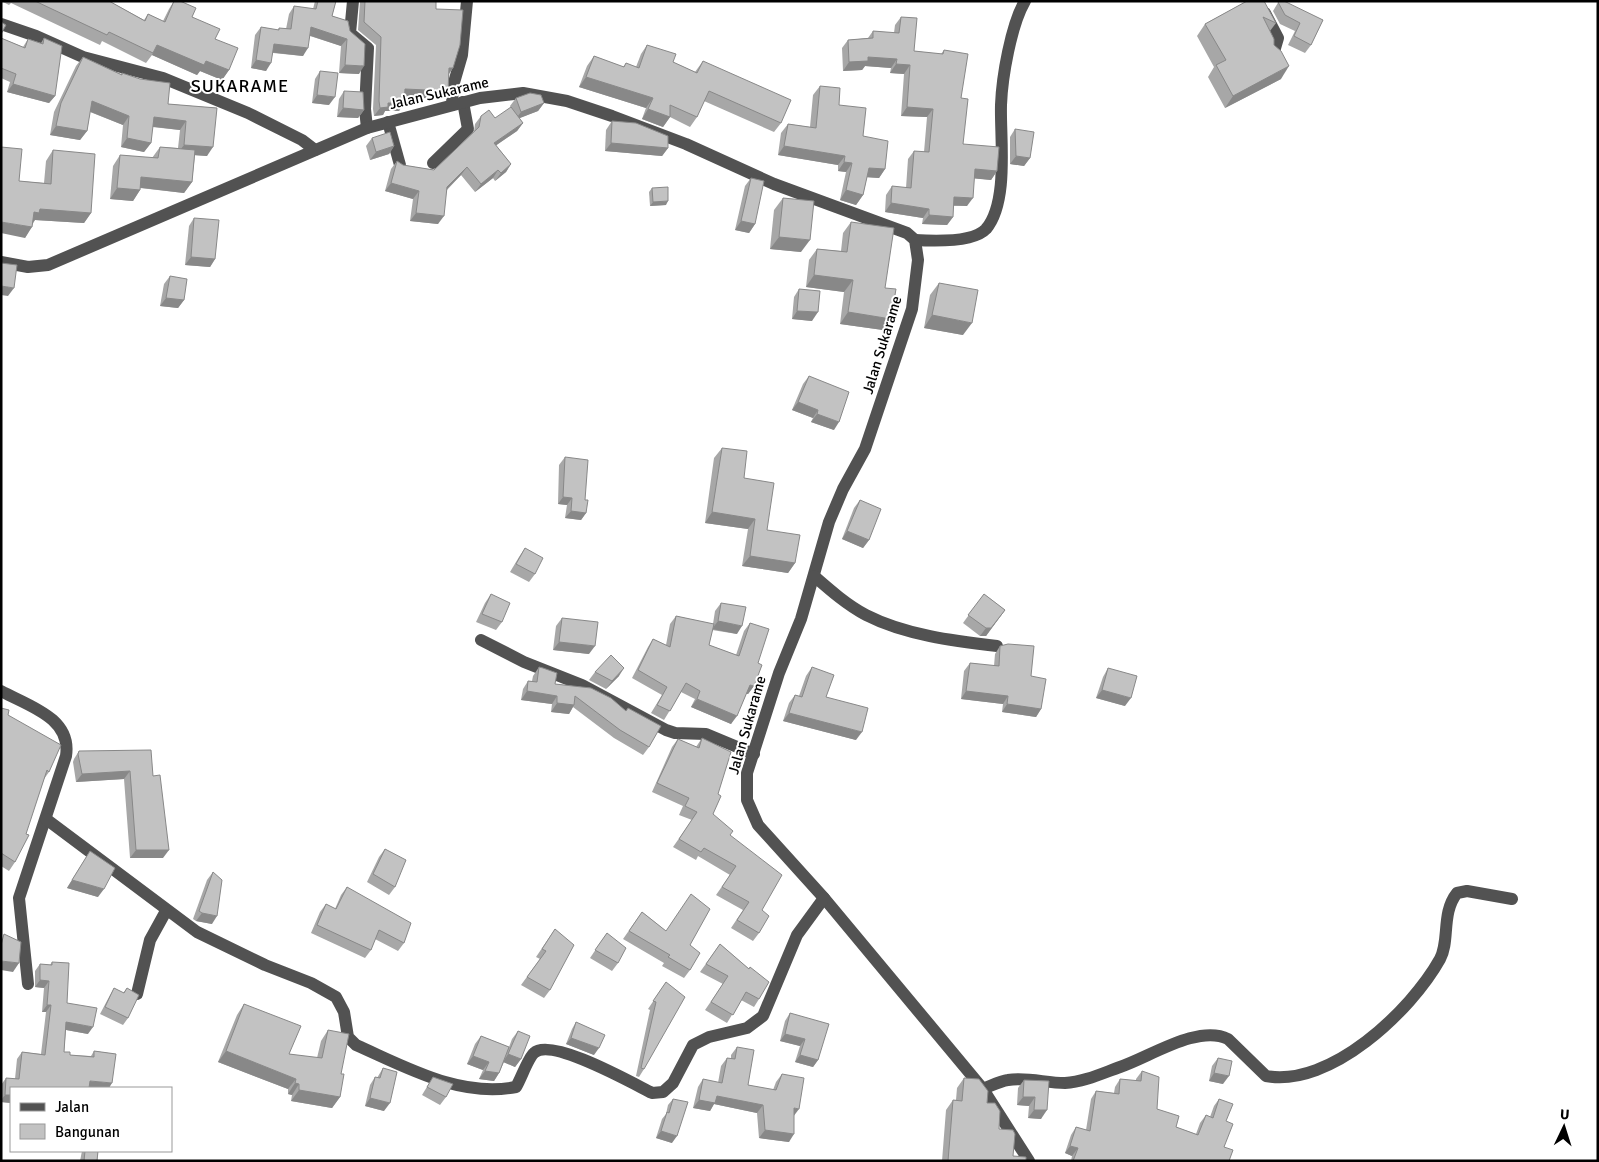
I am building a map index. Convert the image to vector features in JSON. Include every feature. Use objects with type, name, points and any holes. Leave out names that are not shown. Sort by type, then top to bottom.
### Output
[{"type":"street","points":[[354,1],[350,33],[365,44],[368,51],[364,110],[368,128]]},
{"type":"street","points":[[433,163],[468,129],[457,104],[453,86],[463,48],[467,1]]},
{"type":"street","points":[[1259,2],[1278,38],[1273,55]]},
{"type":"street","points":[[915,240],[944,241],[975,235],[986,229],[994,212],[1002,180],[1003,166],[1001,119],[1003,75],[1023,4]]},
{"type":"street","points":[[1,24],[36,36],[83,57],[163,78],[248,113],[302,140],[315,150]]},
{"type":"street","name":"Jalan Sukarame","points":[[1,262],[28,267],[48,265],[368,128],[480,98],[523,93],[567,101],[686,144],[774,184],[907,233],[915,240],[918,260],[912,309],[865,449],[836,504],[801,619],[779,673],[747,774],[747,800],[754,818],[824,898],[983,1089],[1029,1161]]},
{"type":"street","points":[[388,122],[400,165]]},
{"type":"street","points":[[814,576],[854,608],[875,619],[901,628],[961,642],[997,646]]},
{"type":"street","points":[[481,640],[524,662],[582,685],[666,730],[675,733],[706,734],[754,754]]},
{"type":"street","points":[[1,691],[50,717],[63,731],[68,744],[46,819],[18,898],[28,984]]},
{"type":"street","points":[[46,819],[166,911],[197,932],[266,965],[310,983],[336,997],[344,1012],[348,1037],[356,1045],[438,1081],[481,1088],[516,1087],[533,1053],[543,1049],[564,1051],[652,1093],[663,1092],[673,1083],[693,1045],[709,1037],[747,1028],[763,1016],[797,935],[824,898]]},
{"type":"street","points":[[983,1089],[1006,1080],[1067,1083],[1084,1079],[1124,1066],[1182,1042],[1207,1035],[1222,1036],[1228,1039],[1266,1076],[1286,1077],[1324,1068],[1389,1022],[1413,995],[1441,957],[1445,924],[1452,898],[1457,893],[1468,891],[1512,899]]},
{"type":"street","points":[[137,994],[150,940],[166,911]]},
{"type":"building","points":[[35,1],[109,1],[145,21],[148,14],[165,22],[174,1],[180,1],[196,8],[192,17],[220,29],[215,39],[238,48],[229,70],[206,61],[204,65],[157,45],[153,53],[109,32],[107,35]]},
{"type":"building","points":[[318,1],[336,1],[332,16],[348,21],[350,31],[365,44],[364,66],[345,65],[347,39],[311,27],[308,48],[274,44],[271,63],[256,60],[261,27],[279,30],[279,28],[291,29],[294,6],[316,9]]},
{"type":"building","points":[[365,1],[436,1],[436,9],[463,10],[460,45],[453,68],[449,68],[448,91],[405,89],[404,103],[388,103],[388,107],[380,108],[381,37],[364,22]]},
{"type":"building","points":[[1247,1],[1264,1],[1276,23],[1263,17],[1274,39],[1274,45],[1281,51],[1289,66],[1233,96],[1216,65],[1226,60],[1205,24]]},
{"type":"building","points":[[1279,1],[1284,1],[1323,20],[1311,45],[1294,36],[1300,23],[1285,15]]},
{"type":"building","points":[[901,17],[917,18],[914,51],[943,54],[944,50],[968,54],[961,98],[968,99],[963,144],[999,147],[997,171],[975,169],[973,198],[954,197],[953,217],[929,215],[929,209],[891,203],[892,186],[911,188],[914,151],[929,152],[933,109],[907,107],[910,65],[896,64],[897,59],[868,57],[868,61],[849,62],[848,40],[873,38],[873,31],[899,33]]},
{"type":"building","points":[[1,22],[6,25],[1,34]]},
{"type":"building","points":[[1,38],[25,48],[28,39],[43,44],[44,38],[62,46],[55,96],[13,84],[16,74],[1,68]]},
{"type":"building","points":[[647,45],[676,54],[673,62],[697,73],[703,61],[791,100],[781,123],[709,91],[697,117],[670,105],[670,117],[648,109],[653,98],[586,77],[594,56],[624,67],[626,63],[639,68]]},
{"type":"building","points":[[83,57],[122,75],[122,73],[140,79],[170,83],[168,104],[217,108],[213,147],[184,145],[186,121],[154,117],[151,143],[127,138],[129,116],[92,101],[87,131],[56,126],[61,103]]},
{"type":"building","points":[[320,71],[338,73],[335,97],[317,95]]},
{"type":"building","points":[[820,86],[840,88],[839,105],[866,108],[863,136],[888,141],[885,169],[869,168],[863,195],[846,190],[852,163],[844,162],[845,156],[784,146],[788,124],[816,128]]},
{"type":"building","points":[[344,91],[363,92],[364,110],[343,108]]},
{"type":"building","points":[[530,93],[541,95],[544,103],[521,112],[516,98]]},
{"type":"building","points":[[511,107],[523,123],[494,143],[511,164],[501,173],[498,170],[481,184],[467,167],[447,187],[444,216],[416,213],[419,191],[391,183],[397,161],[403,165],[434,170],[479,127],[481,116],[489,110],[495,118]]},
{"type":"building","points":[[612,121],[636,123],[668,136],[668,148],[611,143]]},
{"type":"building","points":[[1015,129],[1034,132],[1030,158],[1016,156]]},
{"type":"building","points":[[390,132],[394,146],[376,152],[372,138]]},
{"type":"building","points":[[1,147],[22,149],[19,181],[51,184],[53,150],[95,154],[91,213],[40,209],[39,213],[34,212],[32,227],[1,222]]},
{"type":"building","points":[[160,147],[195,150],[192,182],[141,177],[140,190],[117,188],[120,155],[158,158]]},
{"type":"building","points":[[751,178],[764,181],[755,224],[741,221]]},
{"type":"building","points":[[668,187],[668,201],[653,202],[652,188]]},
{"type":"building","points":[[783,198],[814,201],[810,240],[779,237]]},
{"type":"building","points":[[194,218],[219,220],[215,259],[191,257]]},
{"type":"building","points":[[851,222],[894,228],[885,288],[896,289],[891,319],[848,312],[853,280],[814,275],[817,249],[847,252]]},
{"type":"building","points":[[1,263],[17,265],[14,288],[1,286]]},
{"type":"building","points":[[170,276],[187,279],[184,300],[166,298]]},
{"type":"building","points":[[939,283],[978,290],[972,323],[932,315]]},
{"type":"building","points":[[799,289],[820,291],[818,312],[797,311]]},
{"type":"building","points":[[809,376],[849,392],[839,422],[817,414],[818,410],[798,402]]},
{"type":"building","points":[[722,448],[747,451],[744,478],[774,483],[767,530],[800,535],[795,563],[750,556],[755,519],[712,512]]},
{"type":"building","points":[[565,457],[588,460],[585,500],[588,500],[586,513],[571,511],[572,498],[563,497]]},
{"type":"building","points":[[860,500],[881,509],[869,540],[847,531]]},
{"type":"building","points":[[525,548],[543,558],[535,574],[516,564]]},
{"type":"building","points":[[491,594],[510,603],[502,622],[482,614]]},
{"type":"building","points":[[984,594],[1005,610],[991,628],[986,628],[968,615]]},
{"type":"building","points":[[721,603],[746,607],[742,626],[718,621]]},
{"type":"building","points":[[676,616],[714,624],[709,645],[739,656],[750,623],[769,629],[758,663],[762,665],[754,686],[750,685],[737,716],[697,699],[700,691],[686,683],[670,711],[657,705],[667,687],[638,670],[653,639],[670,647]]},
{"type":"building","points":[[562,618],[598,622],[595,646],[559,642]]},
{"type":"building","points":[[1008,644],[1034,646],[1031,676],[1046,679],[1041,709],[1007,704],[1008,696],[966,691],[970,663],[999,666],[1000,646]]},
{"type":"building","points":[[611,655],[624,668],[612,681],[595,672]]},
{"type":"building","points":[[539,667],[557,673],[555,684],[591,688],[611,698],[626,711],[628,708],[661,726],[649,747],[620,730],[575,696],[574,705],[557,703],[557,696],[527,691],[528,681],[537,682]]},
{"type":"building","points":[[812,667],[834,675],[826,697],[868,708],[862,732],[789,713],[795,695],[802,697]]},
{"type":"building","points":[[1108,668],[1137,676],[1131,698],[1102,690]]},
{"type":"building","points":[[1,708],[9,710],[8,715],[61,745],[49,772],[47,770],[26,834],[29,835],[15,862],[1,853]]},
{"type":"building","points":[[702,738],[731,752],[718,794],[721,796],[713,814],[733,831],[730,835],[782,875],[762,910],[769,916],[759,933],[737,920],[749,902],[722,887],[736,866],[704,848],[701,852],[679,839],[697,812],[685,806],[689,798],[657,783],[678,739],[699,748]]},
{"type":"building","points":[[151,750],[153,776],[160,775],[169,850],[136,850],[130,771],[82,774],[78,754],[79,751]]},
{"type":"building","points":[[385,849],[406,860],[395,887],[373,874]]},
{"type":"building","points":[[90,851],[115,868],[104,889],[72,880]]},
{"type":"building","points":[[213,872],[222,880],[217,916],[199,911]]},
{"type":"building","points":[[347,887],[411,923],[404,943],[379,930],[371,950],[317,925],[326,904],[336,909]]},
{"type":"building","points":[[691,894],[710,909],[690,945],[700,953],[690,970],[668,957],[670,955],[629,931],[642,912],[666,931]]},
{"type":"building","points":[[555,929],[574,945],[550,990],[527,977],[546,951],[542,949]]},
{"type":"building","points":[[607,933],[626,948],[618,963],[595,950]]},
{"type":"building","points":[[4,934],[21,942],[19,963],[1,961],[1,945]]},
{"type":"building","points":[[720,944],[749,969],[750,967],[769,982],[759,999],[746,992],[733,1015],[711,1002],[728,976],[706,964]]},
{"type":"building","points":[[52,962],[69,963],[67,1003],[97,1008],[93,1027],[66,1022],[64,1052],[70,1052],[70,1055],[94,1057],[94,1051],[116,1054],[112,1083],[90,1081],[89,1087],[10,1087],[10,1095],[5,1095],[6,1078],[19,1079],[22,1052],[45,1055],[51,1005],[47,1005],[49,981],[40,980],[40,964],[52,965]]},
{"type":"building","points":[[666,982],[685,997],[644,1069],[641,1068],[656,1002],[653,1001]]},
{"type":"building","points":[[114,988],[124,993],[127,988],[139,995],[128,1018],[105,1007]]},
{"type":"building","points":[[244,1004],[301,1026],[289,1054],[322,1058],[328,1030],[349,1034],[341,1074],[344,1074],[340,1097],[299,1090],[299,1084],[295,1083],[296,1079],[226,1051]]},
{"type":"building","points":[[790,1013],[829,1024],[818,1060],[800,1055],[805,1039],[785,1034]]},
{"type":"building","points":[[576,1022],[605,1035],[599,1048],[571,1038]]},
{"type":"building","points":[[518,1031],[530,1036],[521,1059],[508,1054]]},
{"type":"building","points":[[481,1036],[509,1047],[499,1073],[485,1071],[489,1062],[473,1056]]},
{"type":"building","points":[[737,1047],[754,1050],[748,1085],[776,1090],[782,1074],[804,1078],[799,1109],[794,1108],[794,1134],[765,1130],[763,1105],[717,1096],[715,1103],[699,1100],[703,1079],[722,1083],[727,1058],[735,1059]]},
{"type":"building","points":[[1218,1058],[1232,1061],[1229,1076],[1214,1073]]},
{"type":"building","points":[[383,1068],[397,1072],[390,1103],[370,1098],[375,1077],[380,1078]]},
{"type":"building","points":[[1142,1071],[1159,1077],[1157,1109],[1179,1116],[1176,1127],[1198,1135],[1206,1115],[1213,1118],[1219,1099],[1233,1104],[1226,1121],[1233,1124],[1224,1147],[1233,1150],[1229,1161],[1073,1161],[1078,1148],[1070,1146],[1076,1127],[1090,1131],[1096,1091],[1119,1094],[1120,1079],[1141,1081]]},
{"type":"building","points":[[433,1077],[453,1084],[446,1097],[427,1087]]},
{"type":"building","points":[[964,1078],[979,1079],[988,1091],[987,1103],[995,1103],[1000,1111],[999,1129],[1013,1130],[1015,1134],[1013,1156],[1026,1157],[1026,1161],[948,1161],[953,1100],[962,1101]]},
{"type":"building","points":[[1024,1080],[1049,1081],[1047,1110],[1034,1110],[1035,1097],[1023,1097]]},
{"type":"building","points":[[673,1099],[688,1102],[677,1136],[661,1131]]},
{"type":"building","points":[[85,1152],[98,1152],[97,1161],[84,1161]]},
{"type":"district","name":"SUKARAME","points":[[240,86]]}]
